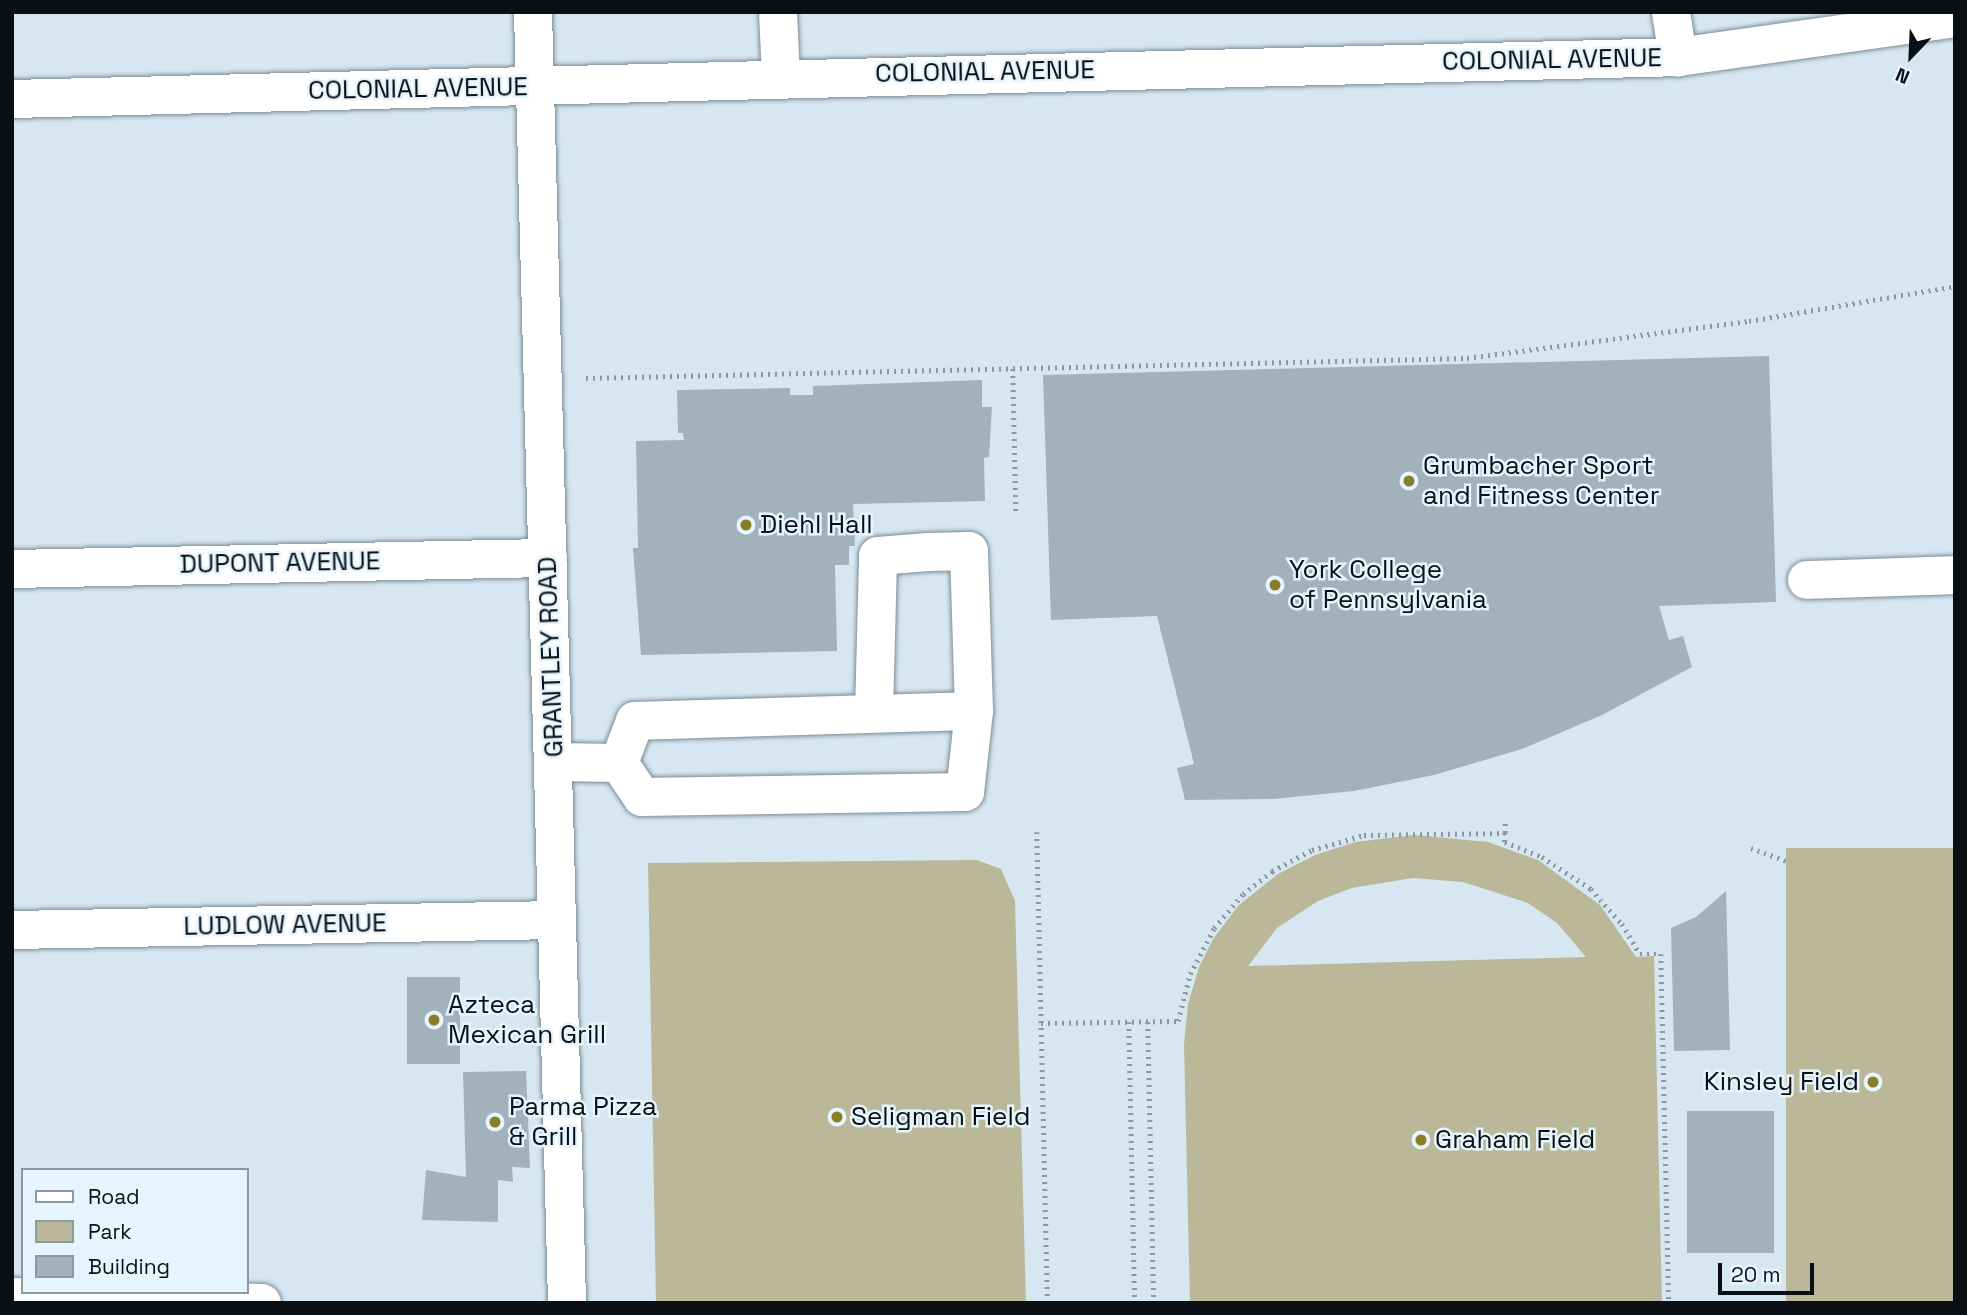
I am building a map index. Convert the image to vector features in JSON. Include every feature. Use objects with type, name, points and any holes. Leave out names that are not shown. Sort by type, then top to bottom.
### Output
[{"type":"street","name":"GRANTLEY ROAD","points":[[533,12],[567,1303]]},
{"type":"street","points":[[778,12],[781,77]]},
{"type":"street","points":[[1671,12],[1678,57]]},
{"type":"street","name":"COLONIAL AVENUE","points":[[12,99],[781,77],[1678,57],[1955,18]]},
{"type":"street","points":[[619,763],[642,797],[965,792],[974,711],[969,551],[878,556],[874,713]]},
{"type":"street","name":"DUPONT AVENUE","points":[[12,569],[548,558]]},
{"type":"street","points":[[1807,580],[1955,575]]},
{"type":"street","points":[[619,763],[635,721],[974,711]]},
{"type":"street","points":[[554,762],[619,763]]},
{"type":"street","name":"LUDLOW AVENUE","points":[[12,930],[557,920]]},
{"type":"street","points":[[12,1297],[262,1303]]},
{"type":"path","points":[[586,377],[1467,358],[1749,321],[1955,286]]},
{"type":"path","points":[[1013,369],[1016,511]]},
{"type":"path","points":[[1505,822],[1505,842],[1542,857],[1591,889],[1622,924],[1640,954],[1661,954],[1669,1303]]},
{"type":"path","points":[[1037,832],[1048,1303]]},
{"type":"path","points":[[1041,1023],[1178,1021],[1190,974],[1214,928],[1250,888],[1292,860],[1364,835],[1505,833]]},
{"type":"path","points":[[1751,848],[1786,861]]},
{"type":"path","points":[[1129,1022],[1135,1303]]},
{"type":"path","points":[[1147,1022],[1154,1303]]},
{"type":"green space","name":"Graham Field","points":[[1414,835],[1488,842],[1538,860],[1600,905],[1636,957],[1654,956],[1662,1303],[1190,1303],[1184,1045],[1188,1004],[1199,967],[1213,939],[1239,905],[1278,874],[1315,855],[1355,842]],"holes":[[[1413,878],[1463,882],[1528,903],[1557,923],[1586,957],[1248,966],[1277,928],[1318,901],[1352,888]]]},
{"type":"green space","name":"Kinsley Field","points":[[1786,848],[1955,848],[1955,1303],[1786,1303]]},
{"type":"green space","name":"Seligman Field","points":[[977,860],[1001,869],[1015,901],[1026,1303],[656,1303],[648,863]]},
{"type":"building","name":"Grumbacher Sport and Fitness Center","points":[[1769,356],[1776,602],[1659,606],[1669,640],[1683,636],[1692,667],[1602,715],[1522,749],[1434,775],[1354,791],[1273,799],[1185,800],[1177,768],[1194,764],[1157,616],[1051,620],[1043,375]]},
{"type":"building","name":"Diehl Hall","points":[[982,380],[982,407],[992,407],[989,457],[984,458],[985,501],[853,504],[855,546],[849,546],[849,565],[835,565],[837,651],[641,655],[633,548],[638,548],[636,441],[684,440],[683,433],[678,433],[677,390],[790,388],[790,395],[813,395],[813,386]]},
{"type":"building","points":[[1726,891],[1730,1050],[1674,1051],[1671,928],[1696,917]]},
{"type":"building","name":"Azteca Mexican Grill","points":[[407,977],[460,977],[460,1064],[407,1064]]},
{"type":"building","points":[[526,1071],[530,1168],[512,1167],[513,1182],[498,1180],[498,1222],[422,1220],[426,1170],[466,1177],[463,1072]]},
{"type":"building","points":[[1687,1111],[1774,1111],[1774,1253],[1687,1253]]},
{"type":"place","name":"Grumbacher Sport and Fitness Center","points":[[1409,481]]},
{"type":"place","name":"Diehl Hall","points":[[746,525]]},
{"type":"place","name":"York College of Pennsylvania","points":[[1275,585]]},
{"type":"place","name":"Azteca Mexican Grill","points":[[434,1020]]},
{"type":"place","name":"Kinsley Field","points":[[1873,1082]]},
{"type":"place","name":"Seligman Field","points":[[837,1117]]},
{"type":"place","name":"Parma Pizza & Grill","points":[[495,1122]]},
{"type":"place","name":"Graham Field","points":[[1421,1140]]}]
